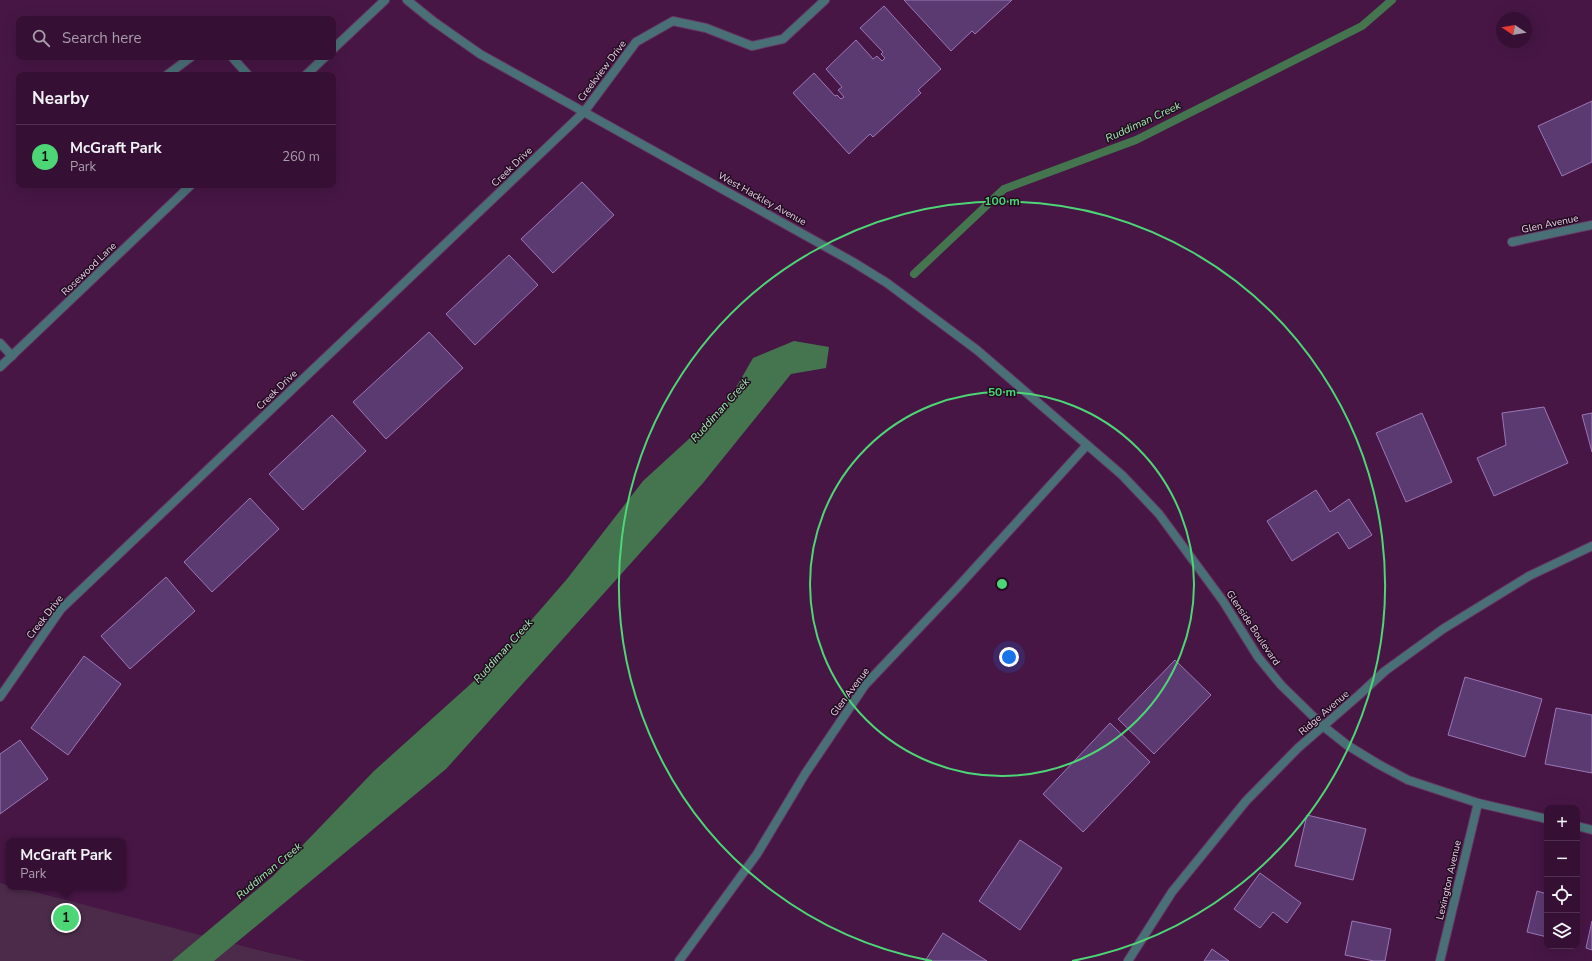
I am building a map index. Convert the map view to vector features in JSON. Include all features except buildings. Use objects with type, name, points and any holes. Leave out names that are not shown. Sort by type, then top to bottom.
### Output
[{"type":"street","points":[[336,46],[385,0]]},
{"type":"street","name":"West Hackley Avenue","points":[[407,0],[433,22],[480,54],[821,243],[888,283],[977,350],[1087,445]]},
{"type":"street","name":"Creekview Drive","points":[[584,112],[636,42],[673,21],[706,28],[752,46],[783,39],[825,0]]},
{"type":"street","points":[[171,72],[187,60]]},
{"type":"street","points":[[235,60],[245,72]]},
{"type":"street","points":[[309,72],[322,60]]},
{"type":"street","name":"Creek Drive","points":[[0,697],[61,609],[584,112]]},
{"type":"street","name":"Rosewood Lane","points":[[0,367],[188,188]]},
{"type":"street","name":"Glen Avenue","points":[[1512,242],[1592,225]]},
{"type":"street","points":[[0,343],[12,356]]},
{"type":"street","name":"Glenside Boulevard","points":[[1087,445],[1122,475],[1159,514],[1223,601],[1258,657],[1281,685],[1323,726],[1347,745],[1408,780],[1478,803],[1544,818]]},
{"type":"street","name":"Glen Avenue","points":[[679,961],[757,854],[805,774],[865,685],[1087,445]]},
{"type":"street","name":"Ridge Avenue","points":[[1128,961],[1172,892],[1246,802],[1298,748],[1359,696],[1385,671],[1443,629],[1529,576],[1592,546]]},
{"type":"street","name":"Lexington Avenue","points":[[1440,961],[1478,803]]},
{"type":"street","points":[[1580,827],[1592,830]]},
{"type":"shaded area","points":[[794,341],[829,347],[826,368],[791,374],[703,483],[446,769],[214,961],[172,961],[273,876],[374,771],[494,663],[567,579],[643,481],[726,405],[753,358]]},
{"type":"shaded area","points":[[0,883],[6,884],[6,890],[28,890],[306,961],[0,961]]},
{"type":"waterway","name":"Ruddiman Creek","points":[[914,274],[1004,189],[1136,140],[1362,26],[1392,0]]},
{"type":"place","name":"McGraft Park","points":[[66,918]]}]
